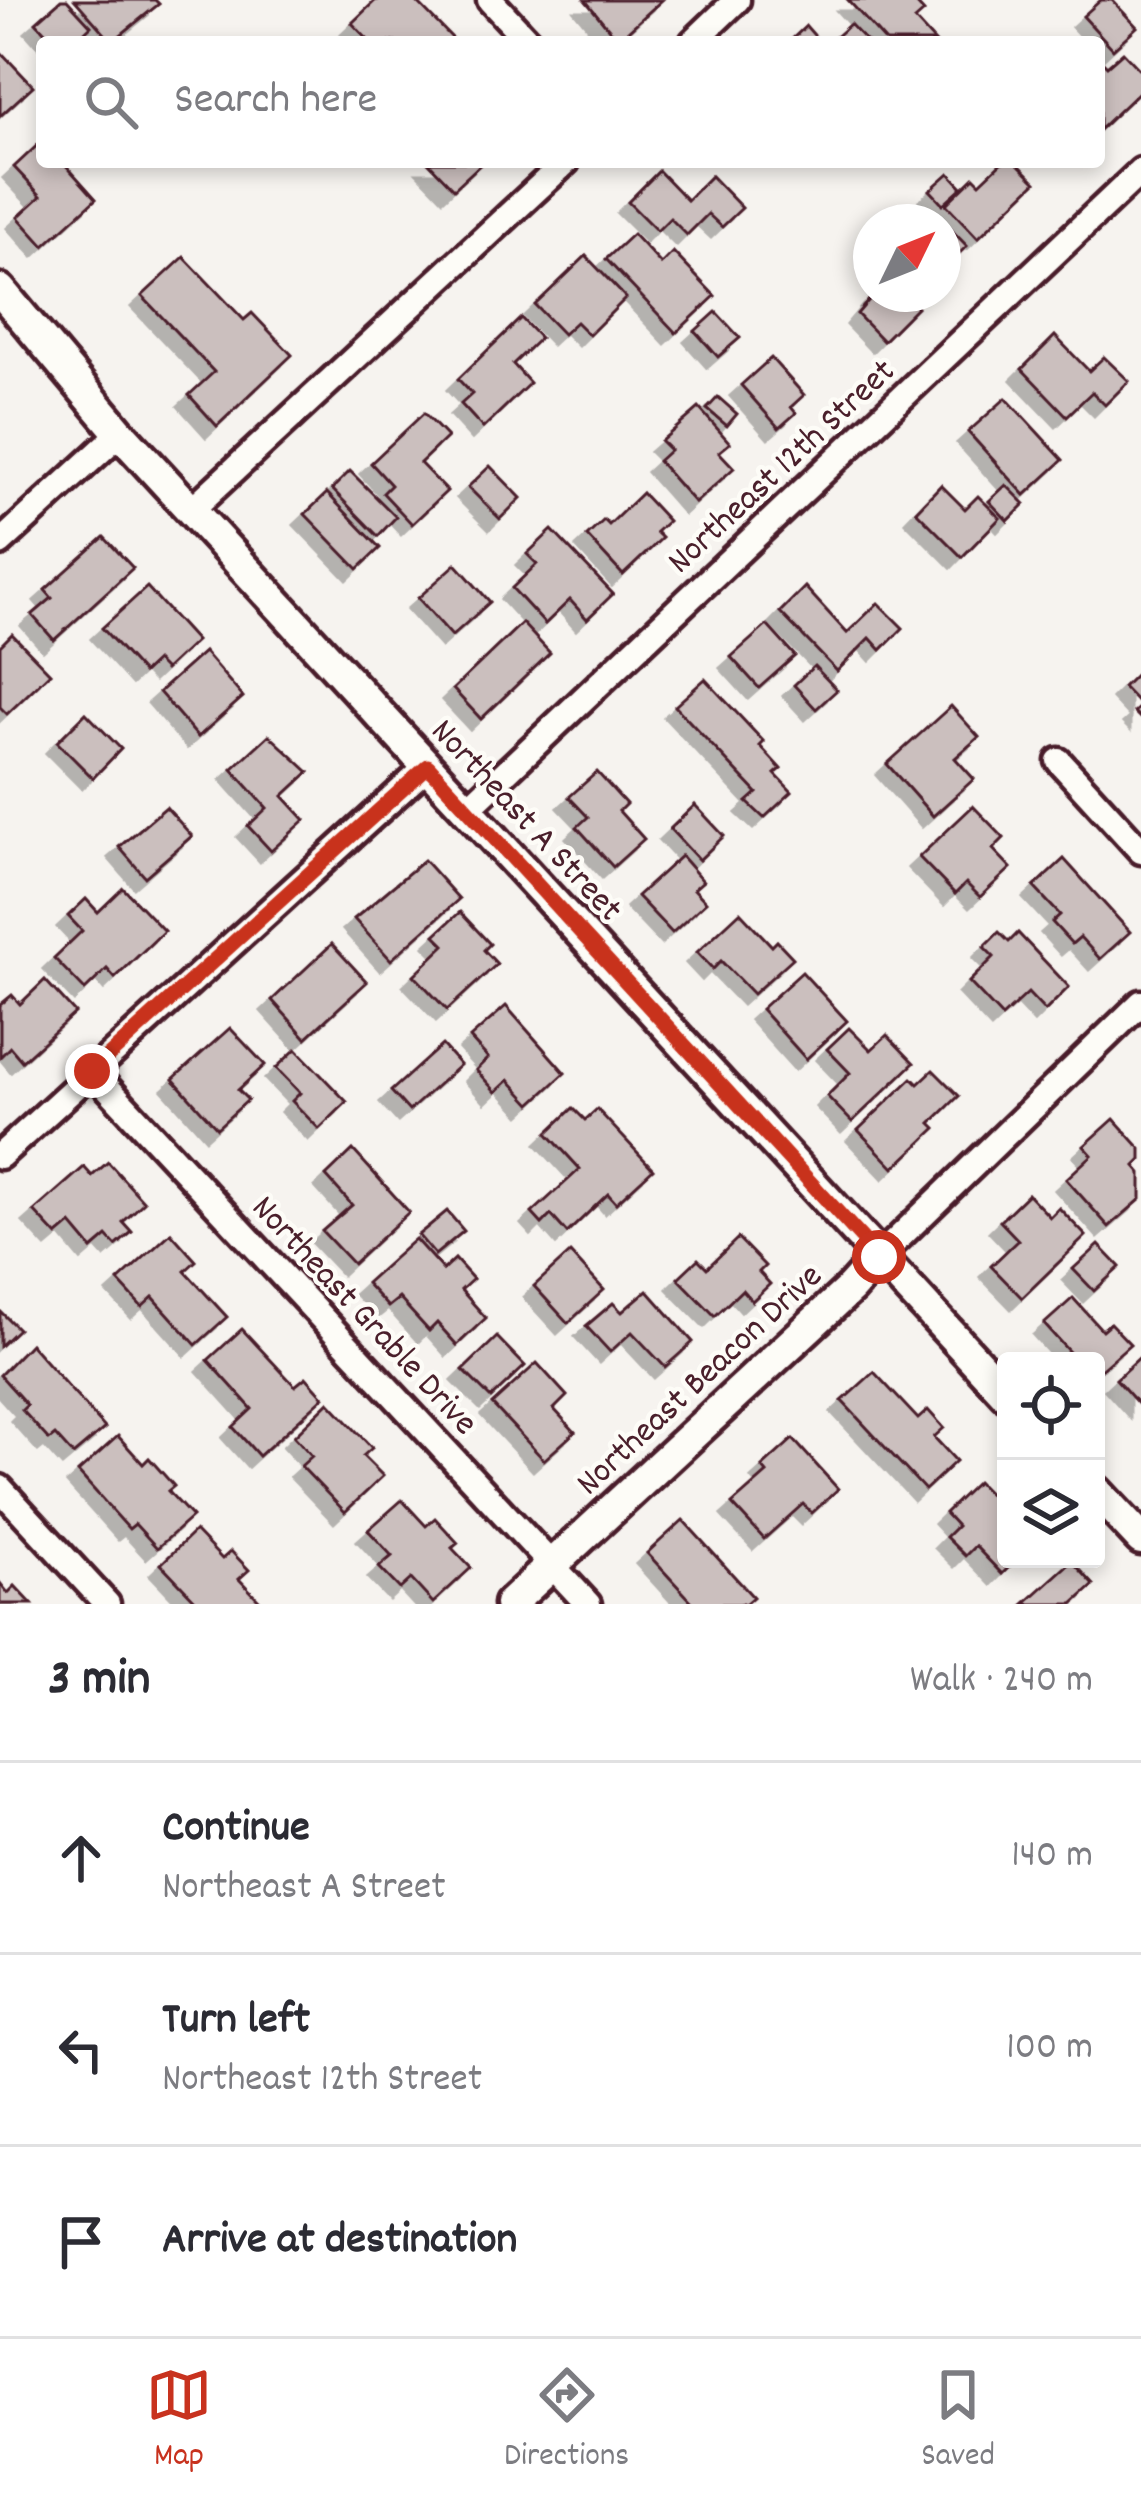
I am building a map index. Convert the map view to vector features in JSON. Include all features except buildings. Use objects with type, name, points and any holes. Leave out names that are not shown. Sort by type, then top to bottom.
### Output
[{"type":"street","points":[[490,0],[523,36]]},
{"type":"street","points":[[699,36],[737,0]]},
{"type":"street","points":[[192,509],[560,168]]},
{"type":"street","name":"Northeast 12th Street","points":[[467,809],[1141,171]]},
{"type":"street","name":"Northeast A Street","points":[[0,290],[120,433],[997,1384]]},
{"type":"street","points":[[0,543],[120,433]]},
{"type":"street","points":[[1059,761],[1141,851]]},
{"type":"street","points":[[0,1156],[428,766]]},
{"type":"street","name":"Northeast Beacon Drive","points":[[509,1604],[851,1288],[1141,1003]]},
{"type":"street","name":"Northeast Grable Drive","points":[[92,1071],[588,1604]]},
{"type":"street","points":[[0,1488],[107,1604]]},
{"type":"street","points":[[1105,1500],[1141,1539]]},
{"type":"route","points":[[92,1071],[428,766],[879,1257]]}]
